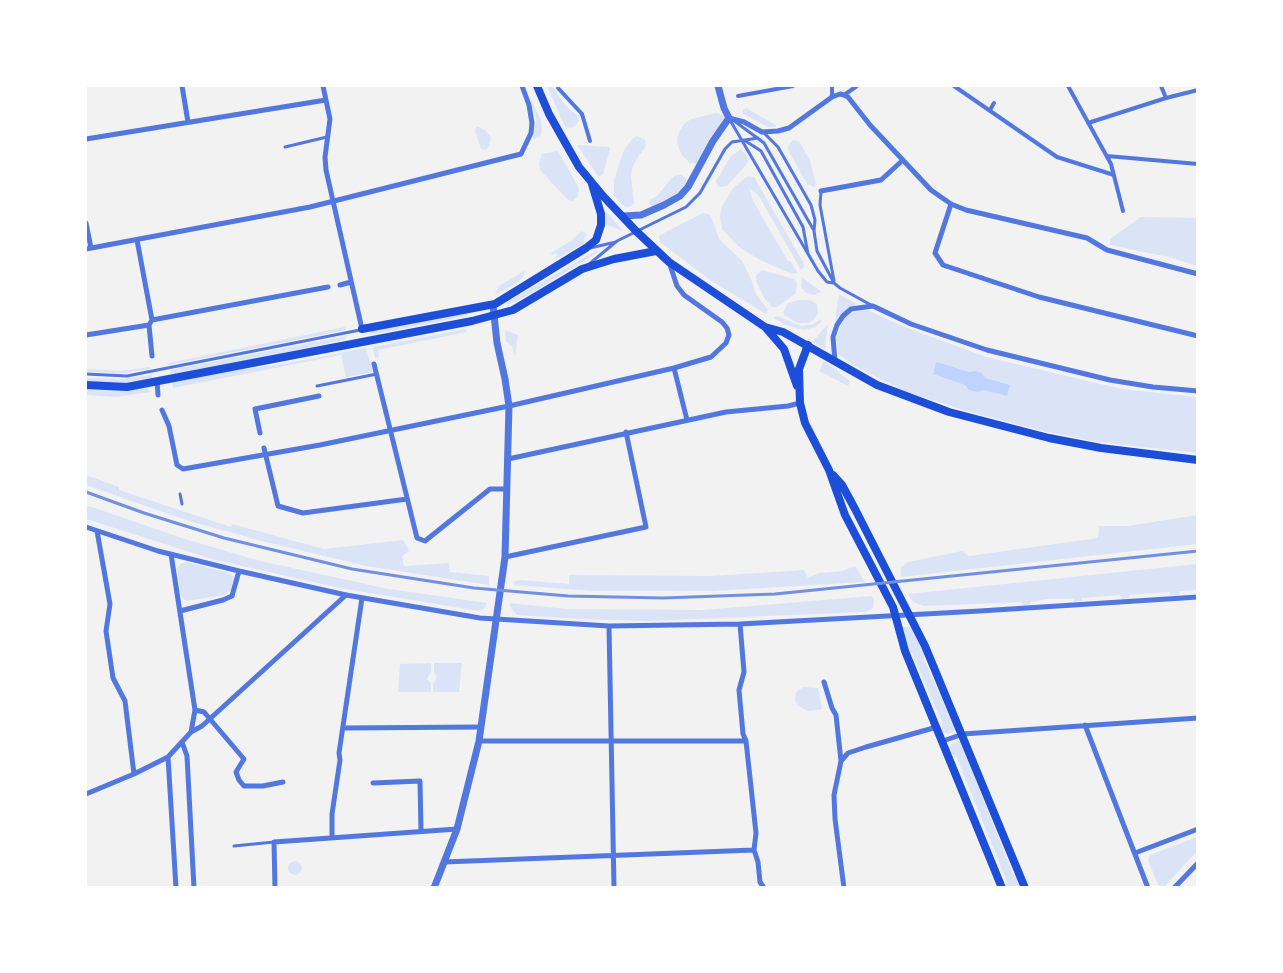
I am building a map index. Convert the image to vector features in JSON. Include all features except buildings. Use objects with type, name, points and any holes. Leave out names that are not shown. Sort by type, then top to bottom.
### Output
[{"type":"main road","points":[[537,86],[549,114],[579,167],[636,231],[669,262],[765,327],[784,349],[805,423],[829,470],[845,515],[897,616],[905,651],[1002,888]]},
{"type":"main road","points":[[362,329],[493,304],[583,250],[596,240],[601,225],[601,214],[592,184]]},
{"type":"main road","points":[[86,386],[127,387],[494,316],[513,310],[582,270],[614,259],[656,251]]},
{"type":"main road","points":[[765,327],[783,332],[877,385],[909,399],[1003,427],[1101,448],[1197,460]]},
{"type":"main road","points":[[800,399],[799,369],[808,345]]},
{"type":"main road","points":[[829,470],[842,485],[926,646],[1025,888]]},
{"type":"street","points":[[182,86],[188,122]]},
{"type":"street","points":[[323,86],[330,119],[325,157],[362,329]]},
{"type":"street","points":[[86,223],[88,248],[310,207],[521,154],[531,133],[532,123],[529,105],[522,86]]},
{"type":"street","points":[[718,86],[729,118],[744,122],[762,132],[789,128],[832,97],[844,95],[931,190],[951,204],[966,210],[1087,238],[1107,250],[1197,274]]},
{"type":"street","points":[[738,96],[793,86]]},
{"type":"street","points":[[832,86],[832,97]]},
{"type":"street","points":[[844,95],[857,86]]},
{"type":"street","points":[[954,86],[1057,157],[1114,175]]},
{"type":"street","points":[[1068,86],[1107,156],[1123,211]]},
{"type":"street","points":[[1161,86],[1166,98]]},
{"type":"street","points":[[558,88],[582,114],[590,141]]},
{"type":"street","points":[[1088,123],[1197,90]]},
{"type":"street","points":[[86,139],[326,100]]},
{"type":"street","points":[[990,111],[994,103]]},
{"type":"street","points":[[623,216],[641,215],[680,196],[694,178],[713,141],[729,118]]},
{"type":"street","points":[[1107,156],[1197,164]]},
{"type":"street","points":[[821,191],[881,180],[903,160]]},
{"type":"street","points":[[951,204],[935,253],[943,265],[1039,297],[1197,336]]},
{"type":"street","points":[[137,240],[150,323],[152,356]]},
{"type":"street","points":[[162,410],[169,426],[179,468],[266,455],[508,406],[674,368],[711,357],[726,343],[729,335],[727,328],[684,295],[677,286],[669,262]]},
{"type":"street","points":[[340,285],[351,282]]},
{"type":"street","points":[[86,335],[328,287]]},
{"type":"street","points":[[434,888],[457,829],[479,741],[505,557],[508,406],[493,304]]},
{"type":"street","points":[[835,361],[833,337],[843,316],[851,309],[873,306],[921,328],[987,350],[1110,380],[1197,391]]},
{"type":"street","points":[[374,364],[417,538],[425,541],[490,489],[507,489]]},
{"type":"street","points":[[674,368],[687,420]]},
{"type":"street","points":[[157,381],[158,395]]},
{"type":"street","points":[[260,433],[255,409],[319,396]]},
{"type":"street","points":[[508,459],[726,412],[788,406],[800,399]]},
{"type":"street","points":[[505,557],[646,527],[626,432]]},
{"type":"street","points":[[264,448],[278,506],[303,513],[407,499]]},
{"type":"street","points":[[86,527],[171,554],[239,571],[346,595],[480,618],[609,626],[741,624],[1197,597]]},
{"type":"street","points":[[97,531],[110,604],[104,631],[112,678],[125,701],[134,774]]},
{"type":"street","points":[[171,554],[195,710],[191,732]]},
{"type":"street","points":[[180,611],[232,596],[239,571]]},
{"type":"street","points":[[86,794],[168,757],[191,732],[202,726],[346,595]]},
{"type":"street","points":[[332,837],[332,814],[362,598]]},
{"type":"street","points":[[741,624],[744,672],[739,690],[756,833],[754,850],[760,882],[764,888]]},
{"type":"street","points":[[609,626],[614,888]]},
{"type":"street","points":[[824,682],[836,715],[841,761],[834,795],[844,888]]},
{"type":"street","points":[[195,710],[204,712],[244,759],[236,772],[244,786],[263,786],[283,782]]},
{"type":"street","points":[[943,741],[963,734],[1197,717]]},
{"type":"street","points":[[1085,725],[1148,888]]},
{"type":"street","points":[[343,728],[482,727]]},
{"type":"street","points":[[841,761],[848,753],[937,727]]},
{"type":"street","points":[[479,741],[746,741]]},
{"type":"street","points":[[182,742],[187,756],[194,888]]},
{"type":"street","points":[[168,757],[176,888]]},
{"type":"street","points":[[373,783],[420,781],[421,830]]},
{"type":"street","points":[[275,888],[274,842],[457,829]]},
{"type":"street","points":[[1135,853],[1197,829]]},
{"type":"street","points":[[444,862],[754,850]]},
{"type":"street","points":[[1174,888],[1197,863]]},
{"type":"lane","points":[[729,118],[764,143],[814,231]]},
{"type":"lane","points":[[729,118],[808,256],[827,282],[834,283],[873,306]]},
{"type":"lane","points":[[762,132],[778,147],[811,206],[815,220],[817,251],[834,283]]},
{"type":"lane","points":[[285,147],[327,137]]},
{"type":"lane","points":[[582,270],[618,241],[681,211],[692,202],[704,188],[725,149],[732,142],[758,138]]},
{"type":"lane","points":[[743,139],[761,151],[803,227],[808,256]]},
{"type":"lane","points":[[821,191],[820,205],[834,283]]},
{"type":"lane","points":[[583,250],[618,241]]},
{"type":"lane","points":[[86,374],[127,376],[362,329]]},
{"type":"lane","points":[[318,386],[377,374]]},
{"type":"lane","points":[[180,494],[182,504]]},
{"type":"lane","points":[[234,846],[274,842]]},
{"type":"shaded area","points":[[547,86],[552,86],[565,105],[578,116],[579,120],[575,126],[565,127]]},
{"type":"shaded area","points":[[529,96],[541,120],[540,137],[533,139],[536,118]]},
{"type":"shaded area","points":[[746,108],[776,127],[768,127],[743,114]]},
{"type":"shaded area","points":[[716,113],[725,119],[697,164],[690,163],[681,154],[678,146],[677,138],[680,130],[691,119]]},
{"type":"shaded area","points":[[477,126],[486,131],[491,138],[486,150],[481,149],[475,131]]},
{"type":"shaded area","points":[[637,136],[645,140],[646,146],[632,168],[634,203],[626,207],[614,196],[614,180],[624,150]]},
{"type":"shaded area","points":[[793,140],[799,141],[810,161],[816,184],[814,187],[807,184],[788,150]]},
{"type":"shaded area","points":[[577,145],[609,147],[603,174],[599,177]]},
{"type":"shaded area","points":[[741,149],[749,159],[746,165],[727,186],[718,187],[716,181],[731,156]]},
{"type":"shaded area","points":[[558,151],[579,188],[578,196],[573,201],[568,200],[540,170],[539,163],[542,154]]},
{"type":"shaded area","points":[[681,175],[686,178],[687,182],[680,192],[654,206],[649,204],[650,200],[658,195],[674,176]]},
{"type":"shaded area","points":[[748,176],[754,177],[803,262],[804,266],[801,270],[760,198],[749,188],[753,201],[788,261],[798,273],[792,274],[760,260],[738,246],[722,229],[720,216],[722,206],[734,187]]},
{"type":"shaded area","points":[[605,211],[623,231],[605,224]]},
{"type":"shaded area","points":[[703,213],[711,216],[719,239],[742,261],[756,294],[768,310],[766,314],[710,280],[660,242],[660,235]]},
{"type":"shaded area","points":[[1141,217],[1197,218],[1197,266],[1169,257],[1110,245],[1110,239]]},
{"type":"shaded area","points":[[581,231],[587,234],[583,240],[585,243],[556,259],[555,257],[558,256],[556,253],[552,255],[551,253],[571,241]]},
{"type":"shaded area","points":[[597,250],[598,252],[534,292],[508,305],[506,303]]},
{"type":"shaded area","points":[[762,270],[795,279],[796,293],[777,307],[772,307],[764,298],[757,283],[756,276]]},
{"type":"shaded area","points":[[524,271],[520,281],[495,295],[499,286]]},
{"type":"shaded area","points":[[802,277],[821,292],[814,295],[806,293],[801,287]]},
{"type":"shaded area","points":[[839,294],[857,304],[842,313],[835,322]]},
{"type":"shaded area","points":[[810,300],[817,304],[818,314],[808,323],[797,323],[783,312],[788,303]]},
{"type":"shaded area","points":[[867,310],[905,327],[986,357],[1122,389],[1197,397],[1197,453],[1098,442],[1047,432],[963,410],[902,390],[851,364],[839,354],[836,339],[843,320],[849,314]]},
{"type":"shaded area","points":[[467,312],[467,316],[370,335],[369,331]]},
{"type":"shaded area","points":[[777,316],[802,326],[822,321],[815,327],[804,330],[786,325],[773,318]]},
{"type":"shaded area","points":[[828,324],[826,335],[825,349],[812,342]]},
{"type":"shaded area","points":[[345,327],[346,330],[169,365],[168,363]]},
{"type":"shaded area","points":[[466,329],[467,332],[378,350],[379,357],[375,358],[373,347]]},
{"type":"shaded area","points":[[505,330],[518,335],[515,357],[512,346],[506,342]]},
{"type":"shaded area","points":[[347,336],[339,341],[171,375],[170,370]]},
{"type":"shaded area","points":[[366,348],[373,372],[346,377],[341,355],[173,388],[172,382]]},
{"type":"shaded area","points":[[824,361],[850,381],[848,386],[819,371]]},
{"type":"shaded area","points":[[149,367],[151,369],[123,373],[86,372],[86,369],[123,371]]},
{"type":"shaded area","points":[[152,375],[153,380],[128,384],[86,383],[86,378],[120,379]]},
{"type":"shaded area","points":[[146,388],[152,392],[116,397],[86,395],[86,389]]},
{"type":"shaded area","points":[[86,475],[119,487],[119,490],[231,527],[232,524],[324,549],[403,540],[409,551],[402,556],[404,566],[449,563],[450,572],[489,576],[489,585],[366,566],[262,541],[189,521],[86,485]]},
{"type":"shaded area","points":[[86,505],[185,539],[260,561],[389,589],[487,603],[484,609],[478,611],[340,588],[215,560],[86,519]]},
{"type":"shaded area","points":[[1197,515],[1197,544],[901,577],[901,567],[908,562],[962,551],[969,556],[1098,538],[1099,526],[1128,526]]},
{"type":"shaded area","points":[[186,562],[229,573],[234,577],[231,590],[225,595],[186,601],[181,596],[177,569],[180,564]]},
{"type":"shaded area","points":[[1197,564],[1197,590],[1180,591],[1179,595],[1170,595],[1169,592],[1130,595],[1129,598],[1121,599],[1120,595],[1082,598],[1082,601],[1074,602],[1073,599],[1047,599],[1030,602],[1030,605],[1022,605],[1021,602],[924,606],[913,602],[908,594]]},
{"type":"shaded area","points":[[855,566],[865,582],[712,591],[594,591],[513,585],[519,580],[569,584],[569,575],[712,576],[804,570],[808,578],[819,573],[842,571]]},
{"type":"shaded area","points":[[872,596],[873,608],[865,612],[649,621],[517,615],[510,607],[510,603],[567,609],[702,610]]},
{"type":"shaded area","points":[[902,627],[911,627],[925,652],[924,659],[951,720],[955,722],[956,728],[953,732],[947,734],[942,731],[942,723],[912,653],[908,651]]},
{"type":"shaded area","points":[[431,663],[431,672],[427,679],[431,683],[431,692],[398,692],[400,664]]},
{"type":"shaded area","points":[[434,663],[462,663],[459,692],[433,692],[433,683],[437,677],[434,672]]},
{"type":"shaded area","points":[[803,687],[818,688],[822,709],[808,711],[798,706],[795,701],[796,692]]},
{"type":"shaded area","points":[[958,741],[965,747],[964,751],[1014,876],[1019,878],[1021,887],[1005,887],[1007,882],[956,756],[950,750],[951,744]]},
{"type":"shaded area","points":[[1197,837],[1197,851],[1165,886],[1158,885],[1148,860],[1150,855]]},
{"type":"shaded area","points":[[292,861],[298,861],[302,868],[298,875],[292,875],[288,871],[288,865]]},
{"type":"water","points":[[936,362],[969,372],[982,373],[985,378],[1010,385],[1007,396],[984,390],[978,392],[969,390],[965,385],[933,374]]},
{"type":"railway","points":[[86,492],[224,538],[352,569],[474,588],[568,596],[663,598],[775,594],[1198,551]]}]
